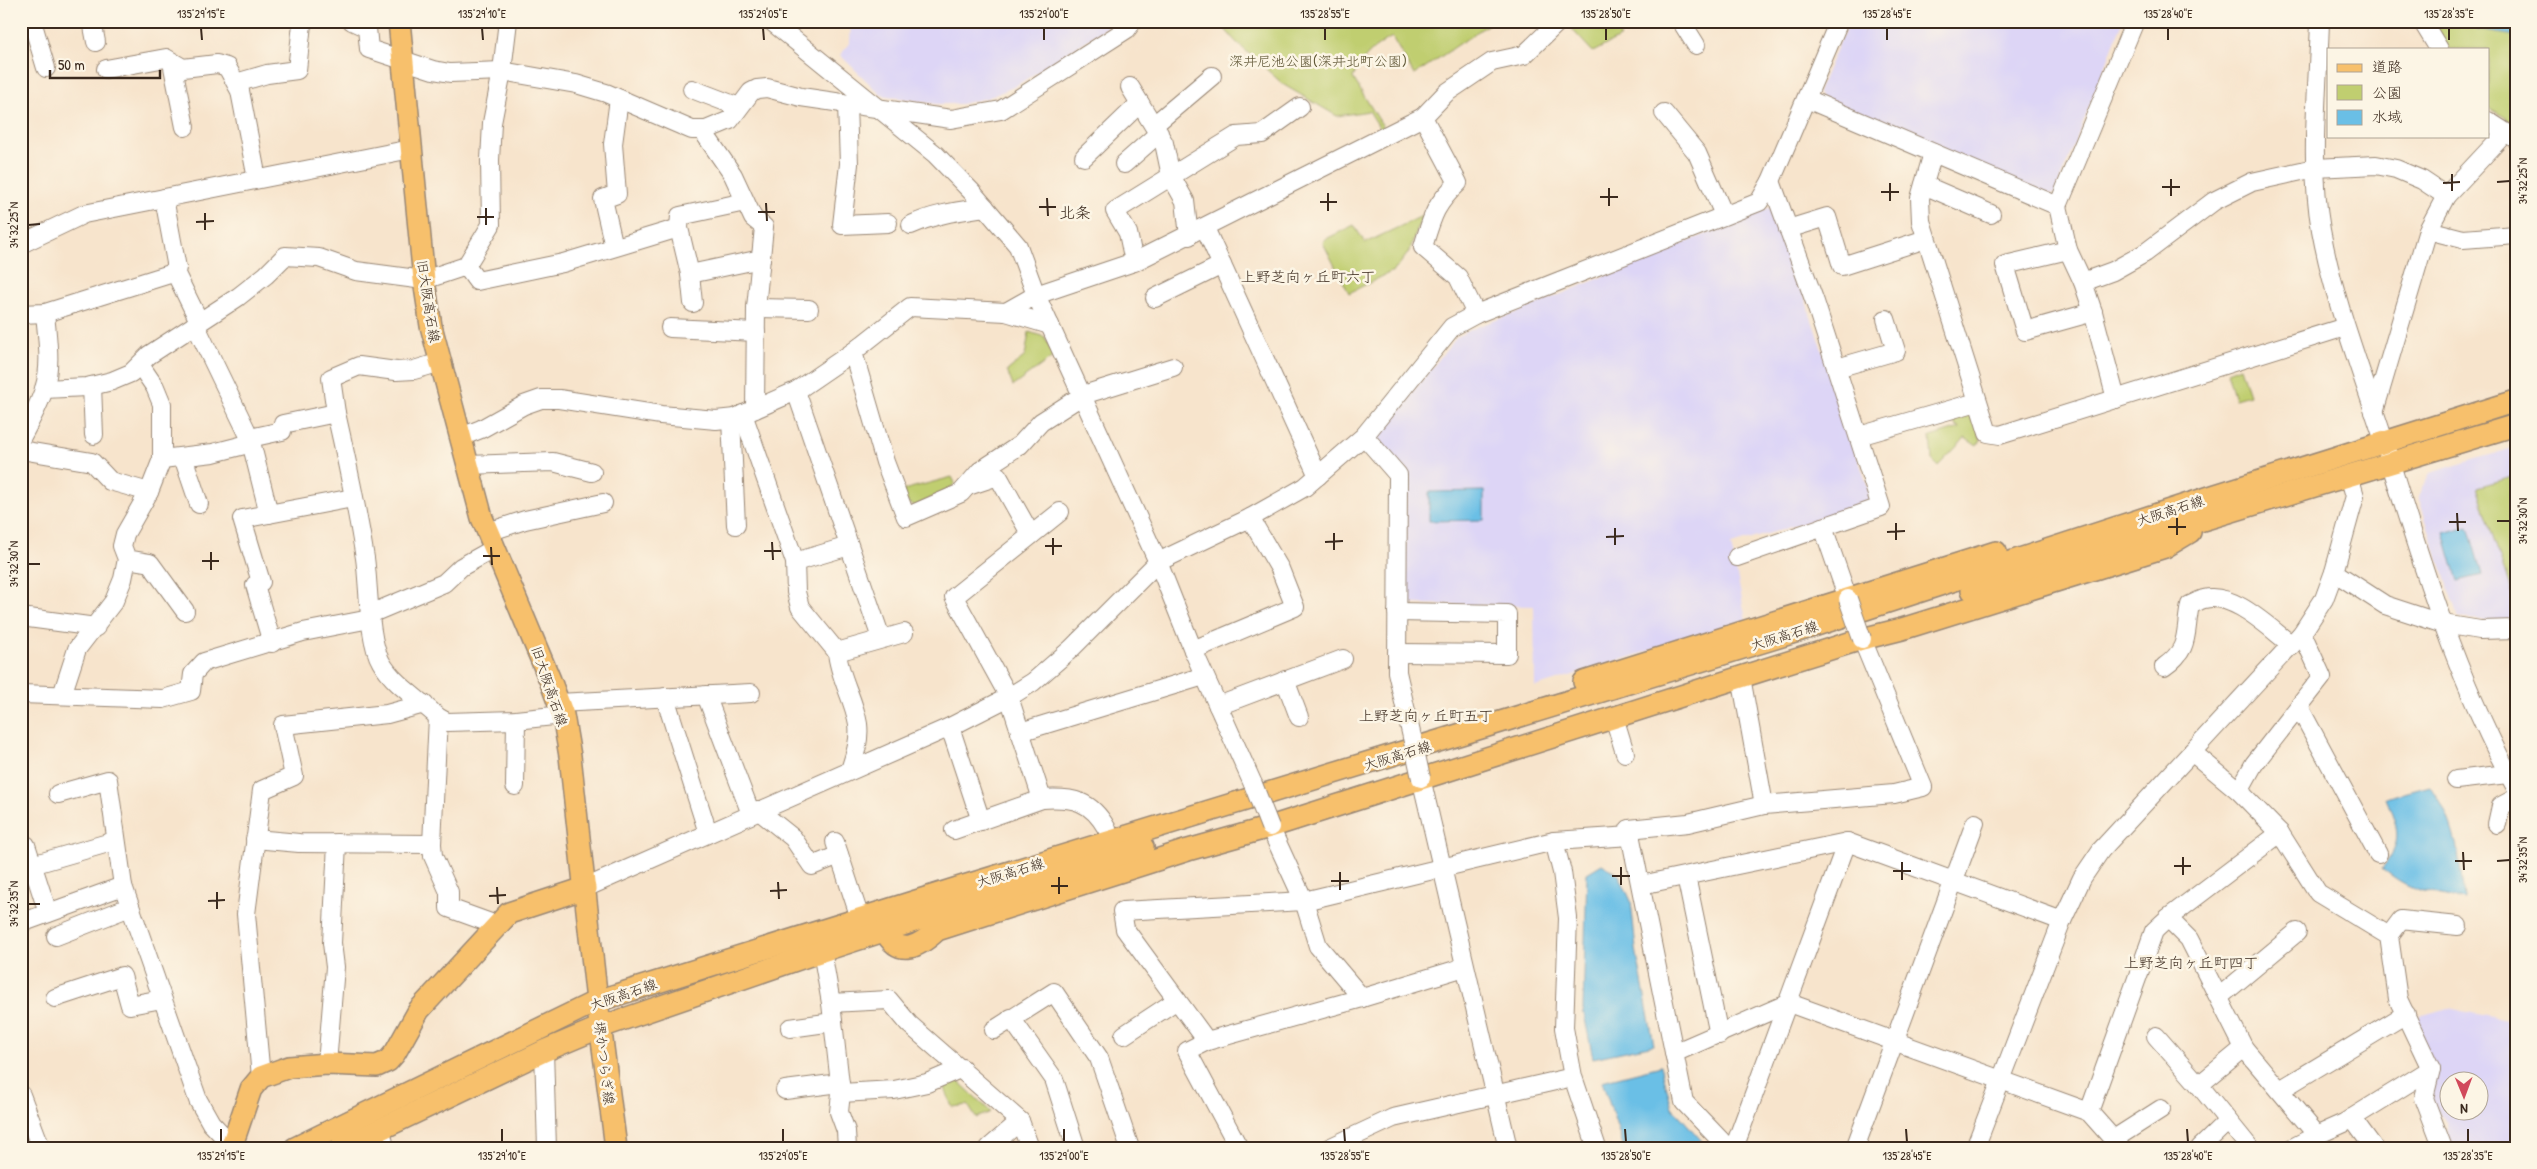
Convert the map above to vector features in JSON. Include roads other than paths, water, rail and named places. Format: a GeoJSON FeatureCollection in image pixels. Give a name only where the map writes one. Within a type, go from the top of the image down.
{"type":"FeatureCollection","features":[{"type":"Feature","properties":{"kind":"main road","name":"旧大阪高石線"},"geometry":{"type":"LineString","coordinates":[[399,21],[424,280],[431,326],[468,465],[492,540],[560,709],[570,756],[585,888]]}},
{"type":"Feature","properties":{"kind":"main road","name":"大阪高石線"},"geometry":{"type":"LineString","coordinates":[[341,1148],[383,1138],[544,1051],[601,1027],[822,951],[2218,505],[2384,442],[2516,401]]}},
{"type":"Feature","properties":{"kind":"main road","name":"大阪高石線"},"geometry":{"type":"LineString","coordinates":[[295,1148],[597,1001],[860,918],[1795,632],[2218,505],[2349,476],[2516,424]]}},
{"type":"Feature","properties":{"kind":"main road"},"geometry":{"type":"LineString","coordinates":[[885,931],[890,942],[899,947],[913,947],[927,940],[936,930],[1179,853],[1270,827],[1614,716],[2165,547],[2218,505],[2192,492],[2169,497],[1412,737],[1107,828],[982,868],[964,886]]}},
{"type":"Feature","properties":{"kind":"main road"},"geometry":{"type":"LineString","coordinates":[[231,1146],[251,1089],[261,1077],[289,1067],[327,1064],[376,1066],[388,1061],[395,1053],[419,1010],[509,913],[585,888]]}},
{"type":"Feature","properties":{"kind":"main road","name":"堺かつらぎ線"},"geometry":{"type":"LineString","coordinates":[[585,888],[616,1148]]}},
{"type":"Feature","properties":{"kind":"street"},"geometry":{"type":"LineString","coordinates":[[32,21],[46,68]]}},
{"type":"Feature","properties":{"kind":"street"},"geometry":{"type":"LineString","coordinates":[[92,21],[96,42]]}},
{"type":"Feature","properties":{"kind":"street"},"geometry":{"type":"LineString","coordinates":[[236,83],[267,74],[297,70],[302,24],[305,21]]}},
{"type":"Feature","properties":{"kind":"street"},"geometry":{"type":"LineString","coordinates":[[352,21],[366,28],[369,49],[442,72],[502,71],[576,84],[619,99],[692,130],[702,130],[730,120],[751,92],[767,88],[801,97],[951,119],[1002,110],[1126,29],[1133,21]]}},
{"type":"Feature","properties":{"kind":"street"},"geometry":{"type":"LineString","coordinates":[[44,390],[92,386],[124,376],[140,365],[149,355],[238,297],[284,256],[319,258],[356,271],[424,280],[439,277],[466,266],[491,226],[490,160],[492,124],[502,71],[508,21]]}},
{"type":"Feature","properties":{"kind":"street"},"geometry":{"type":"LineString","coordinates":[[771,21],[790,27],[879,107],[935,154],[985,207],[1018,246],[1036,295],[1158,562],[1192,650],[1304,901],[1318,946],[1362,998]]}},
{"type":"Feature","properties":{"kind":"street"},"geometry":{"type":"LineString","coordinates":[[1006,312],[1036,295],[1134,262],[1423,117],[1446,93],[1492,62],[1524,55],[1559,21]]}},
{"type":"Feature","properties":{"kind":"street"},"geometry":{"type":"LineString","coordinates":[[1681,21],[1696,44]]}},
{"type":"Feature","properties":{"kind":"street"},"geometry":{"type":"LineString","coordinates":[[585,888],[708,832],[950,727],[1009,698],[1033,682],[1071,648],[1158,562],[1250,518],[1305,487],[1364,436],[1452,328],[1476,314],[1759,202],[1771,181],[1839,21]]}},
{"type":"Feature","properties":{"kind":"street"},"geometry":{"type":"LineString","coordinates":[[2116,400],[2094,312],[2068,250],[2058,206],[2135,21]]}},
{"type":"Feature","properties":{"kind":"street"},"geometry":{"type":"LineString","coordinates":[[2320,21],[2315,168],[2321,230],[2345,327],[2460,673],[2513,778],[2456,780]]}},
{"type":"Feature","properties":{"kind":"street"},"geometry":{"type":"LineString","coordinates":[[2422,21],[2438,48]]}},
{"type":"Feature","properties":{"kind":"street"},"geometry":{"type":"LineString","coordinates":[[106,69],[166,58],[182,68],[217,64],[227,67],[240,92],[257,179]]}},
{"type":"Feature","properties":{"kind":"street"},"geometry":{"type":"LineString","coordinates":[[172,62],[185,127]]}},
{"type":"Feature","properties":{"kind":"street"},"geometry":{"type":"LineString","coordinates":[[1124,164],[1156,129],[1212,76]]}},
{"type":"Feature","properties":{"kind":"street"},"geometry":{"type":"LineString","coordinates":[[1130,87],[1164,142],[1171,176],[1185,201],[1189,236]]}},
{"type":"Feature","properties":{"kind":"street"},"geometry":{"type":"LineString","coordinates":[[692,89],[739,108]]}},
{"type":"Feature","properties":{"kind":"street"},"geometry":{"type":"LineString","coordinates":[[614,247],[602,199],[617,194],[613,144],[619,99]]}},
{"type":"Feature","properties":{"kind":"street"},"geometry":{"type":"LineString","coordinates":[[1807,99],[2058,206]]}},
{"type":"Feature","properties":{"kind":"street"},"geometry":{"type":"LineString","coordinates":[[1084,157],[1140,103]]}},
{"type":"Feature","properties":{"kind":"street"},"geometry":{"type":"LineString","coordinates":[[847,104],[849,164],[842,225],[888,223]]}},
{"type":"Feature","properties":{"kind":"street"},"geometry":{"type":"LineString","coordinates":[[1134,262],[1128,233],[1115,211],[1236,136],[1262,134],[1300,107]]}},
{"type":"Feature","properties":{"kind":"street"},"geometry":{"type":"LineString","coordinates":[[1664,113],[1697,153],[1724,215]]}},
{"type":"Feature","properties":{"kind":"street"},"geometry":{"type":"LineString","coordinates":[[1423,117],[1458,183],[1441,198],[1433,215],[1423,247],[1458,278],[1476,314]]}},
{"type":"Feature","properties":{"kind":"street"},"geometry":{"type":"LineString","coordinates":[[2374,412],[2428,230],[2446,196],[2510,136],[2490,122]]}},
{"type":"Feature","properties":{"kind":"street"},"geometry":{"type":"LineString","coordinates":[[702,130],[733,174],[753,218],[764,226],[756,308],[756,332],[743,414],[736,524]]}},
{"type":"Feature","properties":{"kind":"street"},"geometry":{"type":"LineString","coordinates":[[21,244],[84,214],[411,149]]}},
{"type":"Feature","properties":{"kind":"street"},"geometry":{"type":"LineString","coordinates":[[1933,153],[1920,198],[1921,221],[1988,433],[2000,435],[2345,327]]}},
{"type":"Feature","properties":{"kind":"street"},"geometry":{"type":"LineString","coordinates":[[2083,282],[2113,272],[2145,253],[2214,201],[2252,182],[2315,168],[2376,165],[2396,169],[2422,180],[2446,196]]}},
{"type":"Feature","properties":{"kind":"street"},"geometry":{"type":"LineString","coordinates":[[1737,557],[1881,506],[1837,368],[1771,181]]}},
{"type":"Feature","properties":{"kind":"street"},"geometry":{"type":"LineString","coordinates":[[1924,185],[1992,214]]}},
{"type":"Feature","properties":{"kind":"street"},"geometry":{"type":"LineString","coordinates":[[21,314],[45,313],[170,274],[177,268],[164,198]]}},
{"type":"Feature","properties":{"kind":"street"},"geometry":{"type":"LineString","coordinates":[[693,303],[690,274],[679,228],[680,216],[745,202]]}},
{"type":"Feature","properties":{"kind":"street"},"geometry":{"type":"LineString","coordinates":[[911,225],[939,215],[985,207]]}},
{"type":"Feature","properties":{"kind":"street"},"geometry":{"type":"LineString","coordinates":[[1788,230],[1827,217],[1842,266],[1926,239]]}},
{"type":"Feature","properties":{"kind":"street"},"geometry":{"type":"LineString","coordinates":[[466,266],[476,281],[563,263],[679,228]]}},
{"type":"Feature","properties":{"kind":"street"},"geometry":{"type":"LineString","coordinates":[[1205,228],[1318,476]]}},
{"type":"Feature","properties":{"kind":"street"},"geometry":{"type":"LineString","coordinates":[[2428,230],[2463,239],[2516,235]]}},
{"type":"Feature","properties":{"kind":"street"},"geometry":{"type":"LineString","coordinates":[[2068,250],[2005,265],[2025,331],[2094,312]]}},
{"type":"Feature","properties":{"kind":"street"},"geometry":{"type":"LineString","coordinates":[[690,274],[761,259]]}},
{"type":"Feature","properties":{"kind":"street"},"geometry":{"type":"LineString","coordinates":[[1155,298],[1222,264]]}},
{"type":"Feature","properties":{"kind":"street"},"geometry":{"type":"LineString","coordinates":[[174,270],[251,441],[269,514]]}},
{"type":"Feature","properties":{"kind":"street"},"geometry":{"type":"LineString","coordinates":[[461,437],[481,429],[524,404],[541,399],[560,399],[661,415],[716,420],[743,414],[796,391],[853,352],[910,307],[1006,312],[1050,325]]}},
{"type":"Feature","properties":{"kind":"street"},"geometry":{"type":"LineString","coordinates":[[756,308],[809,309]]}},
{"type":"Feature","properties":{"kind":"street"},"geometry":{"type":"LineString","coordinates":[[21,438],[44,390],[49,354],[45,313]]}},
{"type":"Feature","properties":{"kind":"street"},"geometry":{"type":"LineString","coordinates":[[1837,368],[1896,351],[1886,319]]}},
{"type":"Feature","properties":{"kind":"street"},"geometry":{"type":"LineString","coordinates":[[670,328],[756,332]]}},
{"type":"Feature","properties":{"kind":"street"},"geometry":{"type":"LineString","coordinates":[[853,352],[885,462],[906,517],[961,493],[980,471],[1020,444],[1041,422],[1082,395],[1173,367]]}},
{"type":"Feature","properties":{"kind":"street"},"geometry":{"type":"LineString","coordinates":[[441,362],[405,370],[359,366],[331,378],[336,413],[348,463],[365,559],[370,617],[379,660],[390,676],[438,717],[447,722],[516,720],[560,709],[665,697],[751,693]]}},
{"type":"Feature","properties":{"kind":"street"},"geometry":{"type":"LineString","coordinates":[[62,696],[76,649],[96,627],[114,601],[123,579],[127,559],[122,546],[125,534],[149,492],[162,459],[162,404],[155,387],[140,365]]}},
{"type":"Feature","properties":{"kind":"street"},"geometry":{"type":"LineString","coordinates":[[92,386],[94,435]]}},
{"type":"Feature","properties":{"kind":"street"},"geometry":{"type":"LineString","coordinates":[[796,391],[881,638]]}},
{"type":"Feature","properties":{"kind":"street"},"geometry":{"type":"LineString","coordinates":[[1859,436],[1977,402]]}},
{"type":"Feature","properties":{"kind":"street"},"geometry":{"type":"LineString","coordinates":[[162,459],[213,453],[282,431],[283,424],[336,413]]}},
{"type":"Feature","properties":{"kind":"street"},"geometry":{"type":"LineString","coordinates":[[743,414],[795,562],[796,592],[800,606],[837,652],[838,666],[858,723],[858,744],[850,770]]}},
{"type":"Feature","properties":{"kind":"street"},"geometry":{"type":"LineString","coordinates":[[1364,436],[1398,475],[1397,672],[1508,1148]]}},
{"type":"Feature","properties":{"kind":"street"},"geometry":{"type":"LineString","coordinates":[[21,450],[92,462],[110,481],[149,492]]}},
{"type":"Feature","properties":{"kind":"street"},"geometry":{"type":"LineString","coordinates":[[183,457],[199,504]]}},
{"type":"Feature","properties":{"kind":"street"},"geometry":{"type":"LineString","coordinates":[[468,465],[552,462],[592,472]]}},
{"type":"Feature","properties":{"kind":"street"},"geometry":{"type":"LineString","coordinates":[[966,487],[998,476],[1031,535]]}},
{"type":"Feature","properties":{"kind":"street"},"geometry":{"type":"LineString","coordinates":[[1975,1148],[2062,921],[2082,878],[2101,850],[2297,639],[2324,599],[2334,572],[2355,496],[2349,476]]}},
{"type":"Feature","properties":{"kind":"street"},"geometry":{"type":"LineString","coordinates":[[272,643],[256,585],[261,582],[242,520],[353,498]]}},
{"type":"Feature","properties":{"kind":"street"},"geometry":{"type":"LineString","coordinates":[[21,694],[163,699],[191,691],[193,674],[204,662],[272,643],[303,632],[370,617],[444,583],[492,540],[525,520],[603,503]]}},
{"type":"Feature","properties":{"kind":"street"},"geometry":{"type":"LineString","coordinates":[[1042,799],[1009,698],[954,598],[1060,512]]}},
{"type":"Feature","properties":{"kind":"street"},"geometry":{"type":"LineString","coordinates":[[1192,650],[1295,607],[1280,569],[1250,518]]}},
{"type":"Feature","properties":{"kind":"street"},"geometry":{"type":"LineString","coordinates":[[1207,1041],[1125,929],[1122,911],[1304,901],[1441,866],[1554,841],[1630,833],[1688,823],[1764,805],[1894,794],[1923,787],[1862,639],[1823,527]]}},
{"type":"Feature","properties":{"kind":"street"},"geometry":{"type":"LineString","coordinates":[[795,562],[849,546]]}},
{"type":"Feature","properties":{"kind":"street"},"geometry":{"type":"LineString","coordinates":[[127,559],[150,563],[185,611]]}},
{"type":"Feature","properties":{"kind":"street"},"geometry":{"type":"LineString","coordinates":[[2334,572],[2385,605],[2443,624],[2480,630],[2516,629]]}},
{"type":"Feature","properties":{"kind":"street"},"geometry":{"type":"LineString","coordinates":[[2164,667],[2181,652],[2188,632],[2190,605],[2206,598],[2224,599],[2242,607],[2297,639],[2322,677],[2254,764],[2239,791]]}},
{"type":"Feature","properties":{"kind":"street"},"geometry":{"type":"LineString","coordinates":[[1397,612],[1507,614],[1507,654],[1397,653]]}},
{"type":"Feature","properties":{"kind":"street"},"geometry":{"type":"LineString","coordinates":[[21,617],[96,627]]}},
{"type":"Feature","properties":{"kind":"street"},"geometry":{"type":"LineString","coordinates":[[837,652],[904,633]]}},
{"type":"Feature","properties":{"kind":"street"},"geometry":{"type":"LineString","coordinates":[[1218,706],[1343,659]]}},
{"type":"Feature","properties":{"kind":"street"},"geometry":{"type":"LineString","coordinates":[[1020,732],[1204,676]]}},
{"type":"Feature","properties":{"kind":"street"},"geometry":{"type":"LineString","coordinates":[[1741,677],[1764,805]]}},
{"type":"Feature","properties":{"kind":"street"},"geometry":{"type":"LineString","coordinates":[[1285,680],[1298,717]]}},
{"type":"Feature","properties":{"kind":"street"},"geometry":{"type":"LineString","coordinates":[[706,695],[754,812],[792,838],[812,866],[837,849],[860,918]]}},
{"type":"Feature","properties":{"kind":"street"},"geometry":{"type":"LineString","coordinates":[[665,697],[708,832]]}},
{"type":"Feature","properties":{"kind":"street"},"geometry":{"type":"LineString","coordinates":[[261,1077],[246,914],[262,790],[294,776],[283,725],[387,714],[424,704]]}},
{"type":"Feature","properties":{"kind":"street"},"geometry":{"type":"LineString","coordinates":[[2299,707],[2378,854]]}},
{"type":"Feature","properties":{"kind":"street"},"geometry":{"type":"LineString","coordinates":[[1614,716],[1625,754]]}},
{"type":"Feature","properties":{"kind":"street"},"geometry":{"type":"LineString","coordinates":[[438,717],[433,856],[448,892],[449,908],[496,926]]}},
{"type":"Feature","properties":{"kind":"street"},"geometry":{"type":"LineString","coordinates":[[515,786],[516,720]]}},
{"type":"Feature","properties":{"kind":"street"},"geometry":{"type":"LineString","coordinates":[[950,727],[981,821]]}},
{"type":"Feature","properties":{"kind":"street"},"geometry":{"type":"LineString","coordinates":[[2192,752],[2239,791],[2280,833],[2318,893],[2389,936]]}},
{"type":"Feature","properties":{"kind":"street"},"geometry":{"type":"LineString","coordinates":[[58,794],[108,780],[115,841],[123,886],[130,907],[198,1100],[211,1123],[231,1146]]}},
{"type":"Feature","properties":{"kind":"street"},"geometry":{"type":"LineString","coordinates":[[954,830],[1042,799],[1060,798],[1082,803],[1098,812],[1107,828]]}},
{"type":"Feature","properties":{"kind":"street"},"geometry":{"type":"LineString","coordinates":[[2497,824],[2501,806],[2516,798]]}},
{"type":"Feature","properties":{"kind":"street"},"geometry":{"type":"LineString","coordinates":[[1855,1148],[1975,823]]}},
{"type":"Feature","properties":{"kind":"street"},"geometry":{"type":"LineString","coordinates":[[1630,833],[1642,885],[1684,1102],[1728,1148]]}},
{"type":"Feature","properties":{"kind":"street"},"geometry":{"type":"LineString","coordinates":[[2089,1112],[2154,931],[2168,918],[2280,833]]}},
{"type":"Feature","properties":{"kind":"street"},"geometry":{"type":"LineString","coordinates":[[256,840],[432,844]]}},
{"type":"Feature","properties":{"kind":"street"},"geometry":{"type":"LineString","coordinates":[[32,865],[115,841]]}},
{"type":"Feature","properties":{"kind":"street"},"geometry":{"type":"LineString","coordinates":[[1554,841],[1562,872],[1568,918],[1564,1028],[1573,1077],[1597,1148]]}},
{"type":"Feature","properties":{"kind":"street"},"geometry":{"type":"LineString","coordinates":[[1642,885],[1847,842],[2062,921]]}},
{"type":"Feature","properties":{"kind":"street"},"geometry":{"type":"LineString","coordinates":[[1734,1148],[1847,842]]}},
{"type":"Feature","properties":{"kind":"street"},"geometry":{"type":"LineString","coordinates":[[327,1064],[334,967],[332,942],[337,843]]}},
{"type":"Feature","properties":{"kind":"street"},"geometry":{"type":"LineString","coordinates":[[21,847],[26,845],[48,914]]}},
{"type":"Feature","properties":{"kind":"street"},"geometry":{"type":"LineString","coordinates":[[1686,876],[1719,1035]]}},
{"type":"Feature","properties":{"kind":"street"},"geometry":{"type":"LineString","coordinates":[[21,923],[123,886]]}},
{"type":"Feature","properties":{"kind":"street"},"geometry":{"type":"LineString","coordinates":[[56,936],[130,907]]}},
{"type":"Feature","properties":{"kind":"street"},"geometry":{"type":"LineString","coordinates":[[2168,918],[2189,939],[2244,1048],[2317,1135]]}},
{"type":"Feature","properties":{"kind":"street"},"geometry":{"type":"LineString","coordinates":[[2443,1148],[2424,1098],[2431,1069],[2398,999],[2389,936],[2401,920],[2458,926]]}},
{"type":"Feature","properties":{"kind":"street"},"geometry":{"type":"LineString","coordinates":[[2219,997],[2297,932]]}},
{"type":"Feature","properties":{"kind":"street"},"geometry":{"type":"LineString","coordinates":[[822,951],[831,1003],[840,1088],[838,1112],[846,1131],[847,1148]]}},
{"type":"Feature","properties":{"kind":"street"},"geometry":{"type":"LineString","coordinates":[[1239,1148],[1187,1051],[1207,1041],[1465,967]]}},
{"type":"Feature","properties":{"kind":"street"},"geometry":{"type":"LineString","coordinates":[[55,998],[122,976],[130,1005],[162,998]]}},
{"type":"Feature","properties":{"kind":"street"},"geometry":{"type":"LineString","coordinates":[[994,1030],[1054,992],[1098,1058],[1130,1148]]}},
{"type":"Feature","properties":{"kind":"street"},"geometry":{"type":"LineString","coordinates":[[831,1003],[889,1000],[909,1024],[962,1068],[1020,1121],[1030,1148]]}},
{"type":"Feature","properties":{"kind":"street"},"geometry":{"type":"LineString","coordinates":[[1124,1034],[1177,1000]]}},
{"type":"Feature","properties":{"kind":"street"},"geometry":{"type":"LineString","coordinates":[[1674,1053],[1789,1003],[2089,1112],[2117,1144],[2161,1109]]}},
{"type":"Feature","properties":{"kind":"street"},"geometry":{"type":"LineString","coordinates":[[2280,1090],[2406,1014]]}},
{"type":"Feature","properties":{"kind":"street"},"geometry":{"type":"LineString","coordinates":[[1011,1018],[1054,1079],[1076,1148]]}},
{"type":"Feature","properties":{"kind":"street"},"geometry":{"type":"LineString","coordinates":[[790,1028],[833,1022]]}},
{"type":"Feature","properties":{"kind":"street"},"geometry":{"type":"LineString","coordinates":[[2156,1036],[2250,1148]]}},
{"type":"Feature","properties":{"kind":"street"},"geometry":{"type":"LineString","coordinates":[[2199,1085],[2244,1048]]}},
{"type":"Feature","properties":{"kind":"street"},"geometry":{"type":"LineString","coordinates":[[544,1051],[547,1148]]}},
{"type":"Feature","properties":{"kind":"street"},"geometry":{"type":"LineString","coordinates":[[785,1090],[840,1088],[894,1090],[927,1084],[962,1068]]}},
{"type":"Feature","properties":{"kind":"street"},"geometry":{"type":"LineString","coordinates":[[2292,1148],[2352,1118],[2431,1069]]}},
{"type":"Feature","properties":{"kind":"street"},"geometry":{"type":"LineString","coordinates":[[1329,1148],[1393,1118],[1573,1077]]}},
{"type":"Feature","properties":{"kind":"street"},"geometry":{"type":"LineString","coordinates":[[21,1095],[41,1148]]}},
{"type":"Feature","properties":{"kind":"street"},"geometry":{"type":"LineString","coordinates":[[2352,1118],[2374,1148]]}},
{"type":"Feature","properties":{"kind":"street"},"geometry":{"type":"LineString","coordinates":[[989,1148],[1020,1121]]}},
{"type":"Feature","properties":{"kind":"street"},"geometry":{"type":"LineString","coordinates":[[2200,1148],[2228,1121]]}},
{"type":"Feature","properties":{"kind":"water"},"geometry":{"type":"Polygon","coordinates":[[[2473,21],[2516,21],[2516,36],[2477,30],[2473,21]]]}},
{"type":"Feature","properties":{"kind":"water"},"geometry":{"type":"Polygon","coordinates":[[[1484,491],[1484,520],[1429,521],[1429,492],[1484,491]]]}},
{"type":"Feature","properties":{"kind":"water"},"geometry":{"type":"Polygon","coordinates":[[[2468,526],[2482,575],[2458,581],[2444,533],[2468,526]]]}},
{"type":"Feature","properties":{"kind":"water"},"geometry":{"type":"Polygon","coordinates":[[[2430,786],[2451,826],[2461,869],[2464,899],[2430,893],[2411,887],[2382,868],[2394,850],[2397,834],[2394,818],[2386,798],[2430,786]]]}},
{"type":"Feature","properties":{"kind":"water"},"geometry":{"type":"Polygon","coordinates":[[[1602,864],[1619,875],[1631,901],[1636,949],[1654,1045],[1593,1058],[1583,1009],[1587,873],[1602,864]]]}},
{"type":"Feature","properties":{"kind":"water"},"geometry":{"type":"Polygon","coordinates":[[[1661,1066],[1672,1107],[1708,1148],[1624,1148],[1602,1081],[1661,1066]]]}},
{"type":"Feature","properties":{"kind":"district","name":"北条"},"geometry":{"type":"Point","coordinates":[1075,212]}},
{"type":"Feature","properties":{"kind":"district","name":"上野芝向ヶ丘町六丁"},"geometry":{"type":"Point","coordinates":[1308,276]}},
{"type":"Feature","properties":{"kind":"district","name":"上野芝向ヶ丘町五丁"},"geometry":{"type":"Point","coordinates":[1426,715]}},
{"type":"Feature","properties":{"kind":"district","name":"上野芝向ヶ丘町四丁"},"geometry":{"type":"Point","coordinates":[2191,962]}},
{"type":"Feature","properties":{"kind":"park label","name":"深井尼池公園(深井北町公園)"},"geometry":{"type":"Point","coordinates":[1318,60]}}]}
